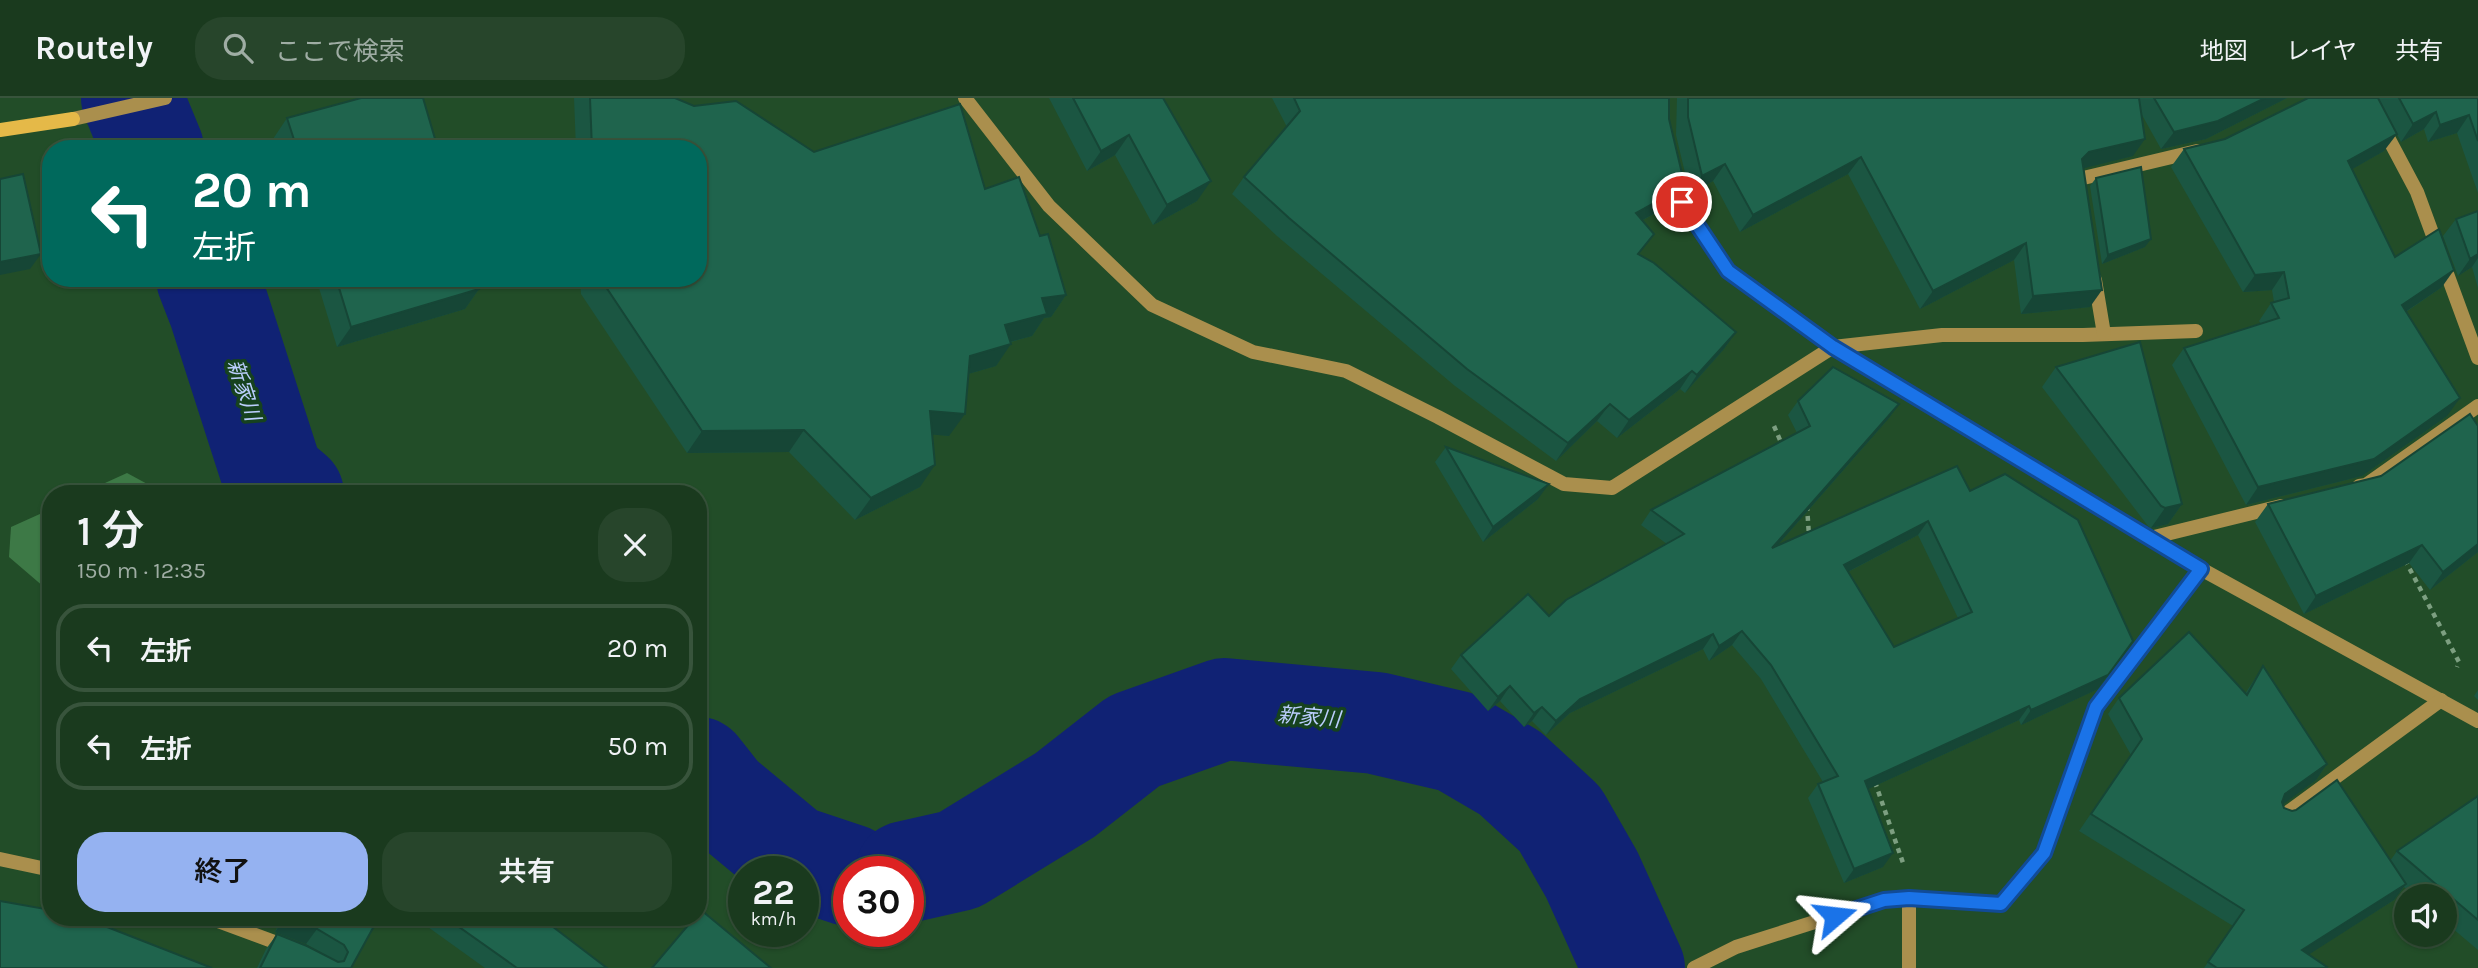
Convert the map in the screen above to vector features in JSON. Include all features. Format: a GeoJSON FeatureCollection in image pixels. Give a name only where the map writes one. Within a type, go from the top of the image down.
{"type":"FeatureCollection","features":[{"type":"Feature","properties":{"kind":"street"},"geometry":{"type":"LineString","coordinates":[[0,130],[73,119],[165,98]]}},
{"type":"Feature","properties":{"kind":"street"},"geometry":{"type":"LineString","coordinates":[[965,98],[1049,206],[1152,305],[1253,352],[1346,371],[1438,416],[1564,484],[1612,488],[1833,347],[1942,335],[2196,331]]}},
{"type":"Feature","properties":{"kind":"street"},"geometry":{"type":"LineString","coordinates":[[2367,98],[2417,192],[2478,358]]}},
{"type":"Feature","properties":{"kind":"street"},"geometry":{"type":"LineString","coordinates":[[2083,205],[2078,179],[2209,148]]}},
{"type":"Feature","properties":{"kind":"street"},"geometry":{"type":"LineString","coordinates":[[1672,163],[1682,202],[1728,271],[1833,347],[2201,569],[2478,721]]}},
{"type":"Feature","properties":{"kind":"street"},"geometry":{"type":"LineString","coordinates":[[2093,270],[2104,334]]}},
{"type":"Feature","properties":{"kind":"street"},"geometry":{"type":"LineString","coordinates":[[2339,491],[2366,485],[2478,406]]}},
{"type":"Feature","properties":{"kind":"street"},"geometry":{"type":"LineString","coordinates":[[2150,538],[2298,501]]}},
{"type":"Feature","properties":{"kind":"street"},"geometry":{"type":"LineString","coordinates":[[1699,965],[1737,947],[1884,900],[1909,898],[2001,904],[2044,853],[2096,707],[2201,569]]}},
{"type":"Feature","properties":{"kind":"street"},"geometry":{"type":"LineString","coordinates":[[2280,818],[2441,700]]}},
{"type":"Feature","properties":{"kind":"street"},"geometry":{"type":"LineString","coordinates":[[0,859],[42,868]]}},
{"type":"Feature","properties":{"kind":"street"},"geometry":{"type":"LineString","coordinates":[[1909,898],[1909,968]]}},
{"type":"Feature","properties":{"kind":"street"},"geometry":{"type":"LineString","coordinates":[[232,926],[300,952]]}},
{"type":"Feature","properties":{"kind":"path"},"geometry":{"type":"LineString","coordinates":[[1758,395],[1788,457]]}},
{"type":"Feature","properties":{"kind":"path"},"geometry":{"type":"LineString","coordinates":[[1807,494],[1810,546]]}},
{"type":"Feature","properties":{"kind":"path"},"geometry":{"type":"LineString","coordinates":[[2403,556],[2459,662],[2441,700]]}},
{"type":"Feature","properties":{"kind":"path"},"geometry":{"type":"LineString","coordinates":[[1874,781],[1907,873],[1909,898]]}},
{"type":"Feature","properties":{"kind":"green space"},"geometry":{"type":"Polygon","coordinates":[[[127,473],[149,485],[101,485],[127,473]]]}},
{"type":"Feature","properties":{"kind":"green space"},"geometry":{"type":"Polygon","coordinates":[[[42,513],[42,585],[9,557],[11,527],[42,513]]]}},
{"type":"Feature","properties":{"kind":"building"},"geometry":{"type":"Polygon","coordinates":[[[361,98],[423,98],[435,140],[294,140],[287,118],[361,98]]]}},
{"type":"Feature","properties":{"kind":"building"},"geometry":{"type":"Polygon","coordinates":[[[590,98],[675,98],[694,106],[736,101],[814,152],[960,104],[985,189],[1019,177],[1040,236],[1048,234],[1066,295],[1042,298],[1047,314],[1005,325],[1011,344],[970,356],[965,414],[930,411],[935,465],[871,498],[804,430],[702,431],[606,287],[707,287],[707,140],[592,140],[590,98]]]}},
{"type":"Feature","properties":{"kind":"building"},"geometry":{"type":"Polygon","coordinates":[[[1073,98],[1163,98],[1211,181],[1167,205],[1129,135],[1101,151],[1073,98]]]}},
{"type":"Feature","properties":{"kind":"building"},"geometry":{"type":"Polygon","coordinates":[[[1294,98],[1669,98],[1669,119],[1685,186],[1636,213],[1654,234],[1638,254],[1654,263],[1736,332],[1697,375],[1692,371],[1629,420],[1610,404],[1568,443],[1467,369],[1244,177],[1300,111],[1294,98]]]}},
{"type":"Feature","properties":{"kind":"building"},"geometry":{"type":"Polygon","coordinates":[[[1688,98],[2139,98],[2145,139],[2089,152],[2082,159],[2102,290],[2033,296],[2026,243],[1933,291],[1861,157],[1753,215],[1725,164],[1702,176],[1688,117],[1688,98]]]}},
{"type":"Feature","properties":{"kind":"building"},"geometry":{"type":"Polygon","coordinates":[[[2154,98],[2265,98],[2218,121],[2174,132],[2154,98]]]}},
{"type":"Feature","properties":{"kind":"building"},"geometry":{"type":"Polygon","coordinates":[[[2308,98],[2378,98],[2397,134],[2348,161],[2395,257],[2439,229],[2454,270],[2402,305],[2460,398],[2374,459],[2258,487],[2184,348],[2279,318],[2271,303],[2289,298],[2284,272],[2255,275],[2184,149],[2225,139],[2308,98]]]}},
{"type":"Feature","properties":{"kind":"building"},"geometry":{"type":"Polygon","coordinates":[[[2399,98],[2478,98],[2478,141],[2469,115],[2440,125],[2436,112],[2413,124],[2399,98]]]}},
{"type":"Feature","properties":{"kind":"building"},"geometry":{"type":"Polygon","coordinates":[[[2141,167],[2151,239],[2108,255],[2096,178],[2141,167]]]}},
{"type":"Feature","properties":{"kind":"building"},"geometry":{"type":"Polygon","coordinates":[[[23,174],[41,254],[0,262],[0,179],[23,174]]]}},
{"type":"Feature","properties":{"kind":"building"},"geometry":{"type":"Polygon","coordinates":[[[2478,211],[2478,254],[2470,259],[2456,219],[2478,211]]]}},
{"type":"Feature","properties":{"kind":"building"},"geometry":{"type":"Polygon","coordinates":[[[339,287],[478,287],[479,289],[351,327],[339,287]]]}},
{"type":"Feature","properties":{"kind":"building"},"geometry":{"type":"Polygon","coordinates":[[[2140,342],[2182,504],[2165,508],[2056,367],[2140,342]]]}},
{"type":"Feature","properties":{"kind":"building"},"geometry":{"type":"Polygon","coordinates":[[[1833,367],[1899,404],[1772,548],[1957,466],[1970,491],[2005,474],[2078,520],[2133,641],[2108,675],[2031,710],[2029,706],[1865,781],[1893,853],[1854,869],[1818,784],[1838,776],[1771,665],[1742,631],[1719,646],[1713,634],[1580,699],[1556,721],[1542,707],[1534,713],[1510,686],[1498,697],[1461,655],[1528,594],[1549,616],[1566,600],[1684,534],[1651,510],[1810,426],[1798,401],[1833,367]],[[1928,521],[1844,565],[1894,647],[1972,612],[1928,521]]]}},
{"type":"Feature","properties":{"kind":"building"},"geometry":{"type":"Polygon","coordinates":[[[2470,414],[2478,426],[2478,544],[2443,572],[2422,545],[2316,596],[2268,504],[2381,476],[2470,414]]]}},
{"type":"Feature","properties":{"kind":"building"},"geometry":{"type":"Polygon","coordinates":[[[1446,447],[1549,484],[1493,527],[1446,447]]]}},
{"type":"Feature","properties":{"kind":"building"},"geometry":{"type":"Polygon","coordinates":[[[2189,632],[2247,695],[2263,666],[2327,764],[2285,794],[2282,802],[2284,808],[2296,810],[2337,780],[2406,884],[2394,884],[2394,892],[2302,950],[2326,968],[2217,968],[2208,962],[2244,910],[2091,814],[2142,739],[2119,698],[2189,632]]]}},
{"type":"Feature","properties":{"kind":"building"},"geometry":{"type":"Polygon","coordinates":[[[2478,796],[2478,920],[2457,902],[2457,884],[2436,884],[2397,851],[2478,796]]]}},
{"type":"Feature","properties":{"kind":"building"},"geometry":{"type":"Polygon","coordinates":[[[0,901],[42,908],[42,926],[105,926],[212,968],[0,968],[0,901]]]}},
{"type":"Feature","properties":{"kind":"building"},"geometry":{"type":"Polygon","coordinates":[[[707,915],[728,932],[728,947],[746,947],[771,968],[652,968],[687,926],[707,926],[707,915]]]}},
{"type":"Feature","properties":{"kind":"building"},"geometry":{"type":"Polygon","coordinates":[[[309,926],[374,926],[351,968],[260,968],[277,934],[338,962],[344,961],[348,952],[344,945],[309,926]]]}},
{"type":"Feature","properties":{"kind":"building"},"geometry":{"type":"Polygon","coordinates":[[[458,926],[552,926],[607,968],[517,968],[458,926]]]}},
{"type":"Feature","properties":{"kind":"waterway","name":"新家川"},"geometry":{"type":"LineString","coordinates":[[132,98],[149,140]]}},
{"type":"Feature","properties":{"kind":"waterway","name":"新家川"},"geometry":{"type":"LineString","coordinates":[[210,287],[273,477],[282,485]]}},
{"type":"Feature","properties":{"kind":"waterway","name":"新家川"},"geometry":{"type":"LineString","coordinates":[[924,868],[959,860],[1065,795],[1134,741],[1224,709],[1376,723],[1457,742],[1510,773],[1560,819],[1592,875],[1634,968]]}},
{"type":"Feature","properties":{"kind":"waterway","name":"新家川"},"geometry":{"type":"LineString","coordinates":[[707,779],[721,797],[792,856],[833,870]]}},
{"type":"Feature","properties":{"kind":"route"},"geometry":{"type":"LineString","coordinates":[[1682,202],[1728,271],[1833,347],[2201,569],[2096,707],[2044,853],[2001,904],[1909,898],[1884,900],[1835,916]]}}]}
